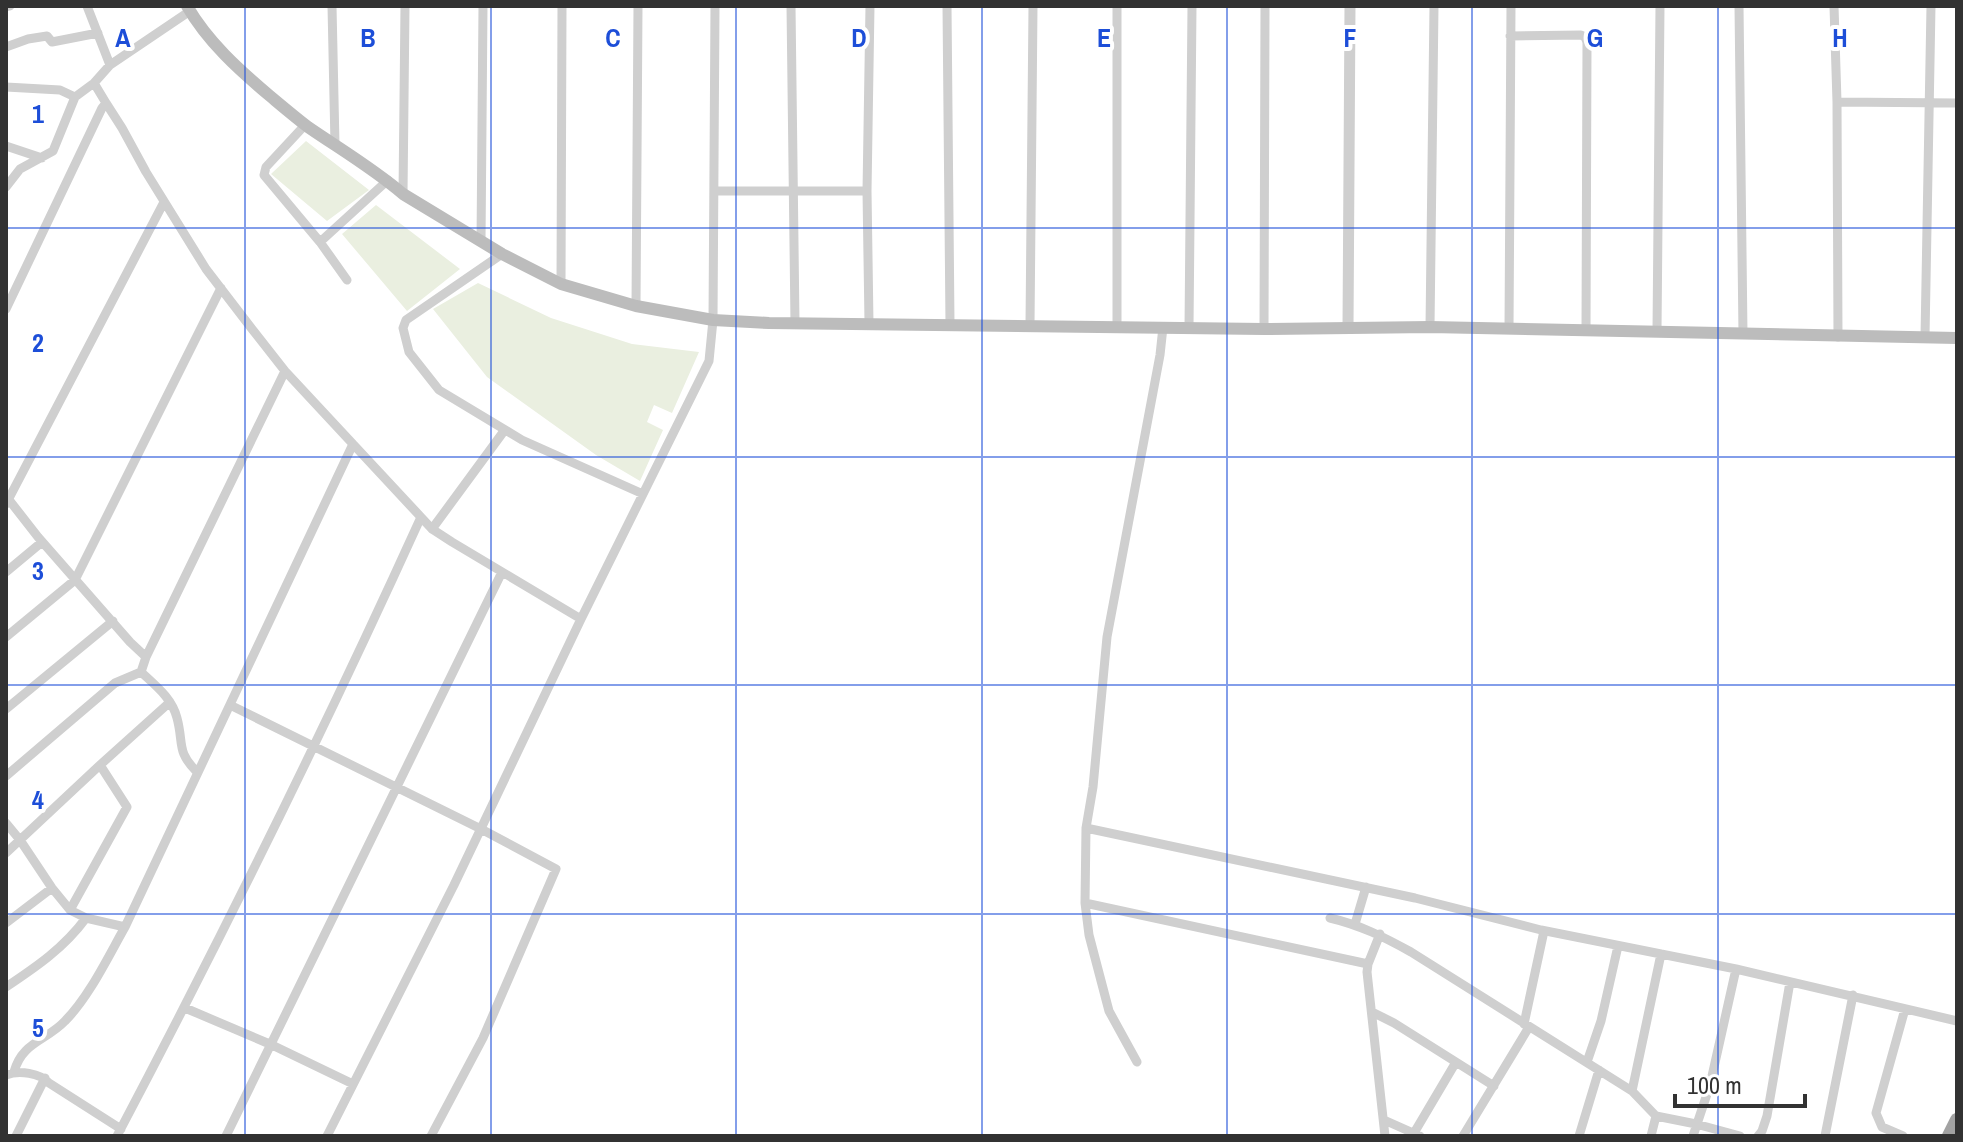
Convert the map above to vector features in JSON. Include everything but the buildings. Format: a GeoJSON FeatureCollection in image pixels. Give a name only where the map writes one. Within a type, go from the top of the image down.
{"type":"FeatureCollection","features":[{"type":"Feature","properties":{"kind":"highway"},"geometry":{"type":"LineString","coordinates":[[1949,1136],[1957,1120]]}},
{"type":"Feature","properties":{"kind":"main road"},"geometry":{"type":"LineString","coordinates":[[188,8],[197,24],[225,57],[305,125],[388,180],[403,194],[502,254],[561,284],[636,306],[713,320],[795,323],[1264,329],[1430,327],[1957,338]]}},
{"type":"Feature","properties":{"kind":"street"},"geometry":{"type":"LineString","coordinates":[[87,6],[110,65]]}},
{"type":"Feature","properties":{"kind":"street"},"geometry":{"type":"LineString","coordinates":[[332,6],[335,145]]}},
{"type":"Feature","properties":{"kind":"street"},"geometry":{"type":"LineString","coordinates":[[403,194],[405,6]]}},
{"type":"Feature","properties":{"kind":"street"},"geometry":{"type":"LineString","coordinates":[[481,242],[483,6]]}},
{"type":"Feature","properties":{"kind":"street"},"geometry":{"type":"LineString","coordinates":[[561,284],[562,6]]}},
{"type":"Feature","properties":{"kind":"street"},"geometry":{"type":"LineString","coordinates":[[636,306],[638,6]]}},
{"type":"Feature","properties":{"kind":"street"},"geometry":{"type":"LineString","coordinates":[[327,1136],[481,829],[709,361],[713,320],[715,6]]}},
{"type":"Feature","properties":{"kind":"street"},"geometry":{"type":"LineString","coordinates":[[791,6],[795,323]]}},
{"type":"Feature","properties":{"kind":"street"},"geometry":{"type":"LineString","coordinates":[[869,323],[867,191],[870,6]]}},
{"type":"Feature","properties":{"kind":"street"},"geometry":{"type":"LineString","coordinates":[[947,6],[950,324]]}},
{"type":"Feature","properties":{"kind":"street"},"geometry":{"type":"LineString","coordinates":[[1030,325],[1033,6]]}},
{"type":"Feature","properties":{"kind":"street"},"geometry":{"type":"LineString","coordinates":[[1117,6],[1117,327]]}},
{"type":"Feature","properties":{"kind":"street"},"geometry":{"type":"LineString","coordinates":[[1189,328],[1192,6]]}},
{"type":"Feature","properties":{"kind":"street"},"geometry":{"type":"LineString","coordinates":[[1264,329],[1265,6]]}},
{"type":"Feature","properties":{"kind":"street"},"geometry":{"type":"LineString","coordinates":[[1348,328],[1350,6]]}},
{"type":"Feature","properties":{"kind":"street"},"geometry":{"type":"LineString","coordinates":[[1430,327],[1434,6]]}},
{"type":"Feature","properties":{"kind":"street"},"geometry":{"type":"LineString","coordinates":[[1509,329],[1511,6]]}},
{"type":"Feature","properties":{"kind":"street"},"geometry":{"type":"LineString","coordinates":[[1657,331],[1660,6]]}},
{"type":"Feature","properties":{"kind":"street"},"geometry":{"type":"LineString","coordinates":[[1739,6],[1743,334]]}},
{"type":"Feature","properties":{"kind":"street"},"geometry":{"type":"LineString","coordinates":[[1834,6],[1838,337]]}},
{"type":"Feature","properties":{"kind":"street"},"geometry":{"type":"LineString","coordinates":[[1925,337],[1931,6]]}},
{"type":"Feature","properties":{"kind":"street"},"geometry":{"type":"LineString","coordinates":[[6,187],[20,169],[53,151],[75,97],[94,83],[110,65],[188,8]]}},
{"type":"Feature","properties":{"kind":"street"},"geometry":{"type":"LineString","coordinates":[[6,47],[47,36],[52,42],[98,33]]}},
{"type":"Feature","properties":{"kind":"street"},"geometry":{"type":"LineString","coordinates":[[1510,36],[1581,35],[1587,42],[1586,330]]}},
{"type":"Feature","properties":{"kind":"street"},"geometry":{"type":"LineString","coordinates":[[94,83],[206,269],[285,371],[432,529],[581,619]]}},
{"type":"Feature","properties":{"kind":"street"},"geometry":{"type":"LineString","coordinates":[[6,87],[60,90],[75,97]]}},
{"type":"Feature","properties":{"kind":"street"},"geometry":{"type":"LineString","coordinates":[[1837,102],[1957,103]]}},
{"type":"Feature","properties":{"kind":"street"},"geometry":{"type":"LineString","coordinates":[[6,309],[106,103]]}},
{"type":"Feature","properties":{"kind":"street"},"geometry":{"type":"LineString","coordinates":[[305,125],[266,167],[264,175],[347,280]]}},
{"type":"Feature","properties":{"kind":"street"},"geometry":{"type":"LineString","coordinates":[[6,146],[42,158]]}},
{"type":"Feature","properties":{"kind":"street"},"geometry":{"type":"LineString","coordinates":[[320,242],[388,180]]}},
{"type":"Feature","properties":{"kind":"street"},"geometry":{"type":"LineString","coordinates":[[714,191],[867,191]]}},
{"type":"Feature","properties":{"kind":"street"},"geometry":{"type":"LineString","coordinates":[[146,657],[7,500],[164,202]]}},
{"type":"Feature","properties":{"kind":"street"},"geometry":{"type":"LineString","coordinates":[[502,254],[406,320],[403,328],[409,352],[439,390],[504,431],[643,494]]}},
{"type":"Feature","properties":{"kind":"street"},"geometry":{"type":"LineString","coordinates":[[6,637],[75,580],[221,288]]}},
{"type":"Feature","properties":{"kind":"street"},"geometry":{"type":"LineString","coordinates":[[1137,1062],[1109,1011],[1089,935],[1085,903],[1086,828],[1093,787],[1107,637],[1163,327]]}},
{"type":"Feature","properties":{"kind":"street"},"geometry":{"type":"LineString","coordinates":[[6,776],[115,683],[141,672],[285,371]]}},
{"type":"Feature","properties":{"kind":"street"},"geometry":{"type":"LineString","coordinates":[[432,529],[504,431]]}},
{"type":"Feature","properties":{"kind":"street"},"geometry":{"type":"LineString","coordinates":[[353,444],[125,927],[94,983],[65,1022],[18,1058],[10,1074],[45,1078],[119,1132],[185,1008],[314,747],[421,517]]}},
{"type":"Feature","properties":{"kind":"street"},"geometry":{"type":"LineString","coordinates":[[6,572],[42,542]]}},
{"type":"Feature","properties":{"kind":"street"},"geometry":{"type":"LineString","coordinates":[[226,1136],[502,572]]}},
{"type":"Feature","properties":{"kind":"street"},"geometry":{"type":"LineString","coordinates":[[6,709],[113,621]]}},
{"type":"Feature","properties":{"kind":"street"},"geometry":{"type":"LineString","coordinates":[[141,672],[170,702],[177,717],[181,751],[197,772]]}},
{"type":"Feature","properties":{"kind":"street"},"geometry":{"type":"LineString","coordinates":[[6,853],[170,702]]}},
{"type":"Feature","properties":{"kind":"street"},"geometry":{"type":"LineString","coordinates":[[230,705],[556,869],[483,1038],[431,1136]]}},
{"type":"Feature","properties":{"kind":"street"},"geometry":{"type":"LineString","coordinates":[[70,910],[127,807],[100,765]]}},
{"type":"Feature","properties":{"kind":"street"},"geometry":{"type":"LineString","coordinates":[[6,823],[70,910],[86,918],[125,927]]}},
{"type":"Feature","properties":{"kind":"street"},"geometry":{"type":"LineString","coordinates":[[1086,828],[1366,887],[1544,931],[1736,969],[1957,1021]]}},
{"type":"Feature","properties":{"kind":"street"},"geometry":{"type":"LineString","coordinates":[[1355,924],[1366,887]]}},
{"type":"Feature","properties":{"kind":"street"},"geometry":{"type":"LineString","coordinates":[[6,923],[52,888]]}},
{"type":"Feature","properties":{"kind":"street"},"geometry":{"type":"LineString","coordinates":[[1085,903],[1368,964]]}},
{"type":"Feature","properties":{"kind":"street"},"geometry":{"type":"LineString","coordinates":[[6,987],[45,961],[73,937],[86,918]]}},
{"type":"Feature","properties":{"kind":"street"},"geometry":{"type":"LineString","coordinates":[[1330,918],[1380,934],[1632,1091],[1656,1116],[1740,1136]]}},
{"type":"Feature","properties":{"kind":"street"},"geometry":{"type":"LineString","coordinates":[[1463,1136],[1527,1025],[1544,931]]}},
{"type":"Feature","properties":{"kind":"street"},"geometry":{"type":"LineString","coordinates":[[1380,934],[1367,972],[1385,1136]]}},
{"type":"Feature","properties":{"kind":"street"},"geometry":{"type":"LineString","coordinates":[[1587,1062],[1601,1021],[1618,946]]}},
{"type":"Feature","properties":{"kind":"street"},"geometry":{"type":"LineString","coordinates":[[1632,1091],[1661,954]]}},
{"type":"Feature","properties":{"kind":"street"},"geometry":{"type":"LineString","coordinates":[[1693,1136],[1710,1085],[1736,969]]}},
{"type":"Feature","properties":{"kind":"street"},"geometry":{"type":"LineString","coordinates":[[1758,1136],[1767,1116],[1790,982]]}},
{"type":"Feature","properties":{"kind":"street"},"geometry":{"type":"LineString","coordinates":[[1825,1136],[1853,995]]}},
{"type":"Feature","properties":{"kind":"street"},"geometry":{"type":"LineString","coordinates":[[185,1008],[353,1084]]}},
{"type":"Feature","properties":{"kind":"street"},"geometry":{"type":"LineString","coordinates":[[1903,1136],[1892,1134],[1882,1127],[1876,1113],[1905,1009]]}},
{"type":"Feature","properties":{"kind":"street"},"geometry":{"type":"LineString","coordinates":[[1372,1012],[1494,1086]]}},
{"type":"Feature","properties":{"kind":"street"},"geometry":{"type":"LineString","coordinates":[[1384,1120],[1417,1134],[1456,1062]]}},
{"type":"Feature","properties":{"kind":"street"},"geometry":{"type":"LineString","coordinates":[[1579,1136],[1599,1070]]}},
{"type":"Feature","properties":{"kind":"street"},"geometry":{"type":"LineString","coordinates":[[16,1136],[45,1078]]}},
{"type":"Feature","properties":{"kind":"street"},"geometry":{"type":"LineString","coordinates":[[1651,1136],[1656,1116]]}},
{"type":"Feature","properties":{"kind":"shaded area"},"geometry":{"type":"Polygon","coordinates":[[[306,141],[369,190],[327,221],[271,174],[306,141]]]}},
{"type":"Feature","properties":{"kind":"shaded area"},"geometry":{"type":"Polygon","coordinates":[[[376,205],[460,269],[407,311],[342,234],[376,205]]]}},
{"type":"Feature","properties":{"kind":"shaded area"},"geometry":{"type":"Polygon","coordinates":[[[478,283],[551,318],[632,344],[699,352],[672,413],[654,405],[647,422],[663,430],[640,481],[596,455],[487,377],[433,309],[478,283]]]}}]}
